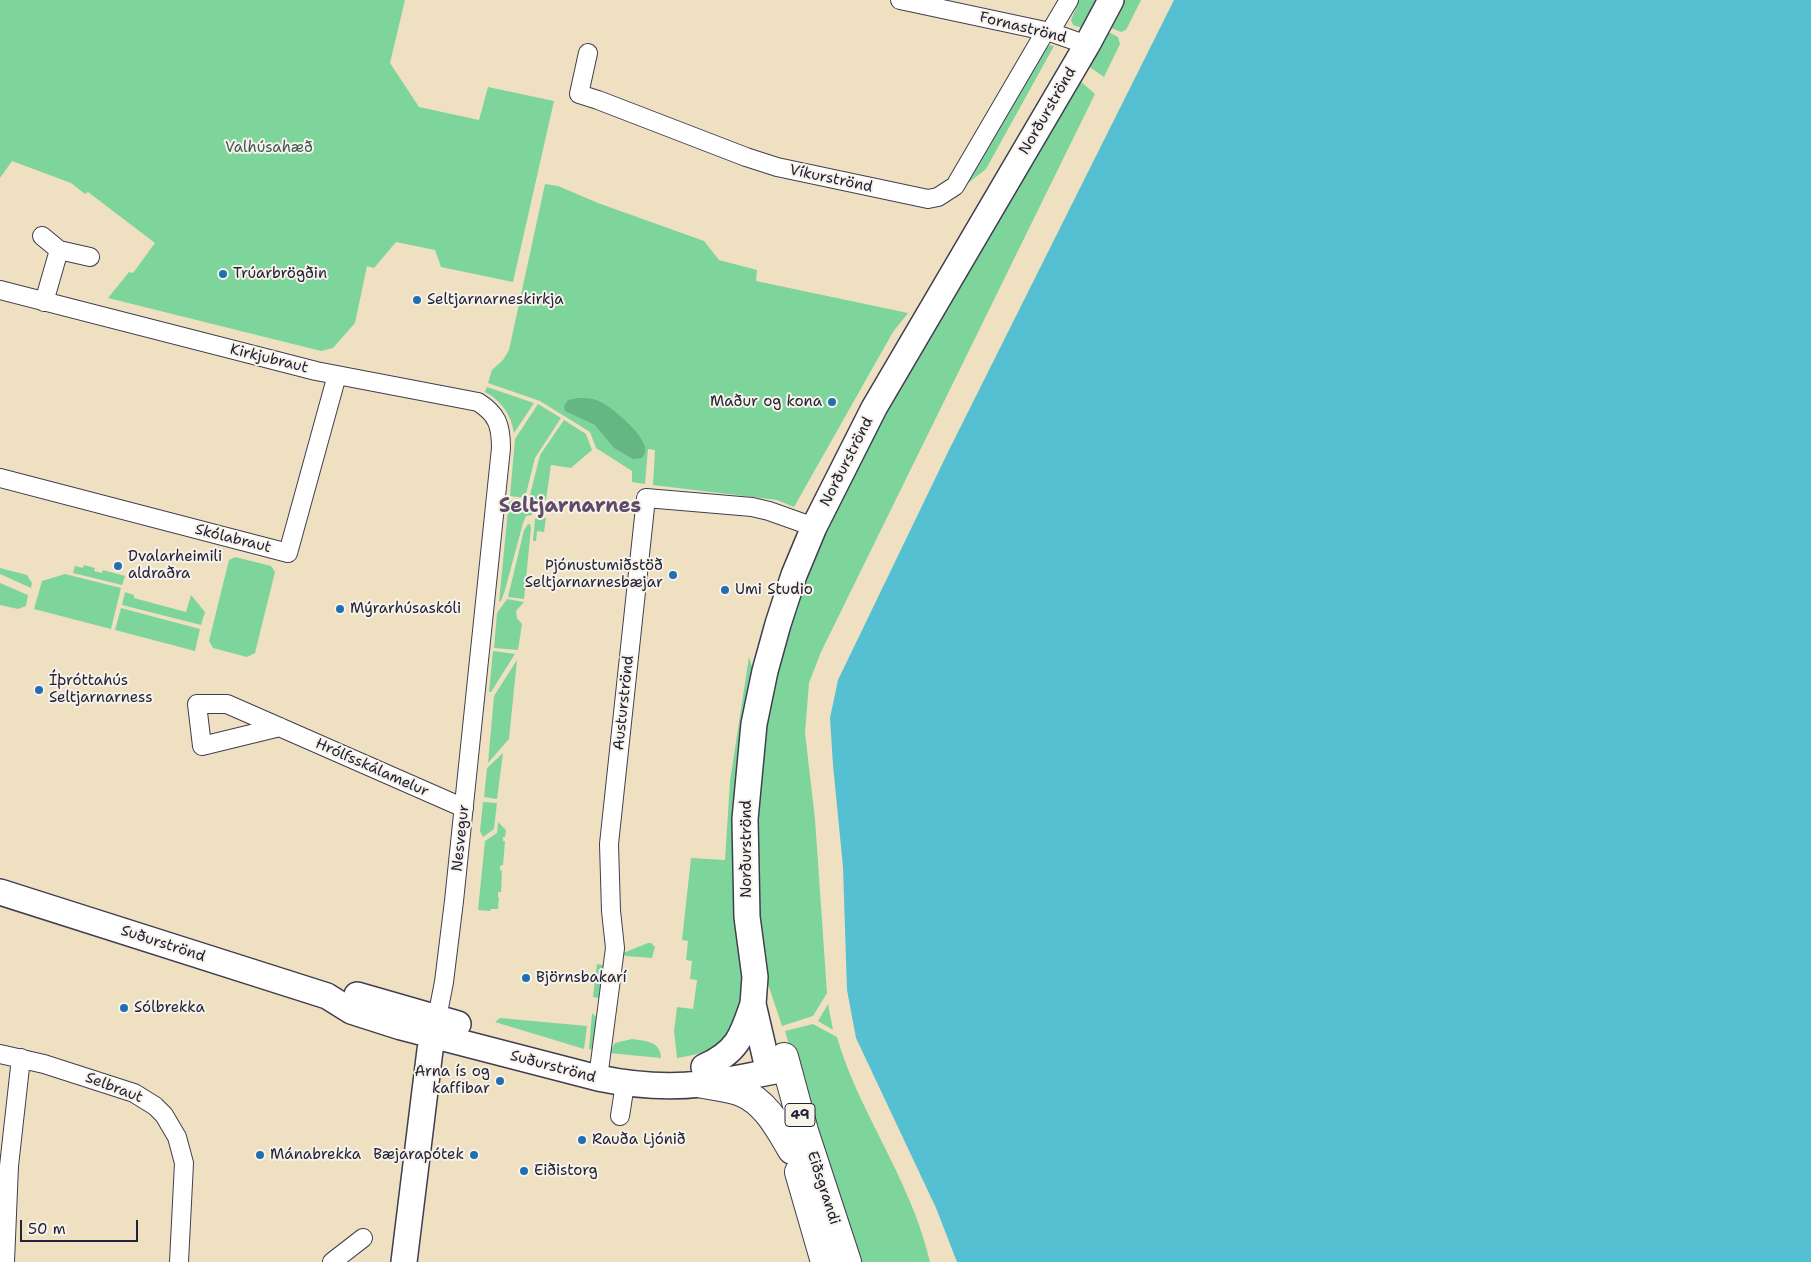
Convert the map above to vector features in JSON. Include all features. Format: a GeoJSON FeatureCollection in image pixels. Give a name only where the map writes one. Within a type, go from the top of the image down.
{"type":"FeatureCollection","features":[{"type":"Feature","properties":{"kind":"main road","name":"Eiðsgrandi"},"geometry":{"type":"LineString","coordinates":[[777,1064],[792,1150],[826,1262]]}},
{"type":"Feature","properties":{"kind":"main road","name":"Eiðsgrandi"},"geometry":{"type":"LineString","coordinates":[[777,1064],[807,1139],[847,1262]]}},
{"type":"Feature","properties":{"kind":"main road","name":"49"},"geometry":{"type":"LineString","coordinates":[[704,1076],[754,1099],[774,1120],[792,1150]]}},
{"type":"Feature","properties":{"kind":"street","name":"Fornaströnd"},"geometry":{"type":"LineString","coordinates":[[900,0],[1047,32],[1087,45]]}},
{"type":"Feature","properties":{"kind":"street"},"geometry":{"type":"LineString","coordinates":[[1047,32],[1069,0]]}},
{"type":"Feature","properties":{"kind":"street","name":"Norðurströnd"},"geometry":{"type":"LineString","coordinates":[[777,1064],[753,1004],[755,976],[747,917],[745,819],[754,724],[778,624],[794,575],[814,527],[874,408],[1112,0]]}},
{"type":"Feature","properties":{"kind":"street","name":"Víkurströnd"},"geometry":{"type":"LineString","coordinates":[[588,54],[579,94],[746,158],[777,167],[928,199],[938,197],[955,186],[1047,32]]}},
{"type":"Feature","properties":{"kind":"street"},"geometry":{"type":"LineString","coordinates":[[42,236],[59,250],[90,257]]}},
{"type":"Feature","properties":{"kind":"street"},"geometry":{"type":"LineString","coordinates":[[44,302],[59,250]]}},
{"type":"Feature","properties":{"kind":"street","name":"Kirkjubraut"},"geometry":{"type":"LineString","coordinates":[[0,290],[337,375],[478,402],[493,414]]}},
{"type":"Feature","properties":{"kind":"street","name":"Skólabraut"},"geometry":{"type":"LineString","coordinates":[[0,478],[288,553],[337,375]]}},
{"type":"Feature","properties":{"kind":"street","name":"Nesvegur"},"geometry":{"type":"LineString","coordinates":[[404,1262],[430,1050],[444,982],[464,808],[501,448],[498,424],[493,414]]}},
{"type":"Feature","properties":{"kind":"street","name":"Austurströnd"},"geometry":{"type":"LineString","coordinates":[[599,1071],[614,948],[608,844],[646,498],[752,507],[814,527]]}},
{"type":"Feature","properties":{"kind":"street","name":"Hrólfsskálamelur"},"geometry":{"type":"LineString","coordinates":[[280,727],[464,808]]}},
{"type":"Feature","properties":{"kind":"street","name":"Suðurströnd"},"geometry":{"type":"LineString","coordinates":[[0,892],[327,996],[351,1011],[435,1026],[599,1071],[626,1084],[658,1086],[777,1064]]}},
{"type":"Feature","properties":{"kind":"street","name":"Norðurströnd"},"geometry":{"type":"LineString","coordinates":[[755,976],[769,1000],[777,1064]]}},
{"type":"Feature","properties":{"kind":"street"},"geometry":{"type":"LineString","coordinates":[[704,1076],[731,1051],[741,1036],[753,1004]]}},
{"type":"Feature","properties":{"kind":"street","name":"Selbraut"},"geometry":{"type":"LineString","coordinates":[[0,1054],[44,1064],[134,1093],[155,1106],[171,1125],[182,1150],[184,1163],[179,1262]]}},
{"type":"Feature","properties":{"kind":"street"},"geometry":{"type":"LineString","coordinates":[[5,1262],[9,1166],[21,1058]]}},
{"type":"Feature","properties":{"kind":"street","name":"Suðurströnd"},"geometry":{"type":"LineString","coordinates":[[599,1071],[687,1070],[704,1076]]}},
{"type":"Feature","properties":{"kind":"street"},"geometry":{"type":"LineString","coordinates":[[620,1116],[626,1084]]}},
{"type":"Feature","properties":{"kind":"street"},"geometry":{"type":"LineString","coordinates":[[332,1262],[364,1238]]}},
{"type":"Feature","properties":{"kind":"green space","name":"Valhúsahæð"},"geometry":{"type":"Polygon","coordinates":[[[0,0],[405,0],[390,63],[419,107],[479,120],[488,87],[554,101],[513,282],[441,267],[435,250],[396,242],[374,268],[367,266],[355,323],[333,348],[321,351],[108,298],[129,272],[133,273],[155,243],[88,192],[85,194],[71,183],[12,161],[0,178],[0,0]]]}},
{"type":"Feature","properties":{"kind":"green space"},"geometry":{"type":"Polygon","coordinates":[[[1079,0],[1102,0],[1082,28],[1073,25],[1071,20],[1079,0]]]}},
{"type":"Feature","properties":{"kind":"green space"},"geometry":{"type":"Polygon","coordinates":[[[1123,0],[1141,0],[1126,30],[1121,32],[1109,27],[1123,0]]]}},
{"type":"Feature","properties":{"kind":"green space"},"geometry":{"type":"Polygon","coordinates":[[[1107,31],[1118,37],[1120,44],[1104,77],[1085,64],[1107,31]]]}},
{"type":"Feature","properties":{"kind":"green space"},"geometry":{"type":"Polygon","coordinates":[[[1050,45],[1054,46],[986,169],[967,184],[1045,49],[1050,45]]]}},
{"type":"Feature","properties":{"kind":"green space"},"geometry":{"type":"Polygon","coordinates":[[[1079,80],[1095,94],[821,652],[809,683],[805,733],[815,819],[827,993],[813,1016],[782,1026],[767,981],[758,936],[753,895],[757,767],[788,618],[845,482],[1079,80]]]}},
{"type":"Feature","properties":{"kind":"green space"},"geometry":{"type":"Polygon","coordinates":[[[545,184],[558,186],[598,203],[704,241],[719,260],[757,270],[756,281],[908,313],[893,332],[794,507],[777,500],[653,485],[655,450],[648,449],[645,484],[632,482],[632,471],[596,448],[590,432],[540,401],[488,383],[492,370],[503,360],[509,350],[545,184]]]}},
{"type":"Feature","properties":{"kind":"green space"},"geometry":{"type":"Polygon","coordinates":[[[487,387],[534,403],[514,433],[508,414],[501,404],[485,392],[487,387]]]}},
{"type":"Feature","properties":{"kind":"green space"},"geometry":{"type":"Polygon","coordinates":[[[590,398],[601,402],[626,422],[643,441],[645,454],[642,458],[633,459],[614,448],[595,425],[565,411],[564,406],[568,400],[590,398]]]}},
{"type":"Feature","properties":{"kind":"green space"},"geometry":{"type":"Polygon","coordinates":[[[538,404],[561,418],[535,458],[525,498],[510,496],[515,439],[538,404]]]}},
{"type":"Feature","properties":{"kind":"green space"},"geometry":{"type":"Polygon","coordinates":[[[564,420],[586,434],[592,450],[571,468],[551,465],[546,500],[529,499],[540,455],[564,420]]]}},
{"type":"Feature","properties":{"kind":"green space"},"geometry":{"type":"Polygon","coordinates":[[[509,500],[533,504],[532,515],[526,516],[523,523],[505,590],[499,602],[509,500]]]}},
{"type":"Feature","properties":{"kind":"green space"},"geometry":{"type":"Polygon","coordinates":[[[537,517],[546,518],[544,532],[537,531],[536,541],[533,541],[535,519],[537,517]]]}},
{"type":"Feature","properties":{"kind":"green space"},"geometry":{"type":"Polygon","coordinates":[[[530,524],[531,528],[524,599],[508,597],[524,530],[530,524]]]}},
{"type":"Feature","properties":{"kind":"green space"},"geometry":{"type":"Polygon","coordinates":[[[235,557],[271,566],[275,572],[255,653],[247,657],[213,648],[209,641],[229,560],[235,557]]]}},
{"type":"Feature","properties":{"kind":"green space"},"geometry":{"type":"Polygon","coordinates":[[[84,565],[95,568],[94,571],[102,573],[103,570],[125,576],[122,585],[73,573],[75,566],[83,568],[84,565]]]}},
{"type":"Feature","properties":{"kind":"green space"},"geometry":{"type":"Polygon","coordinates":[[[0,568],[27,575],[32,583],[31,588],[0,574],[0,568]]]}},
{"type":"Feature","properties":{"kind":"green space"},"geometry":{"type":"Polygon","coordinates":[[[65,574],[121,588],[111,629],[34,609],[42,581],[65,574]]]}},
{"type":"Feature","properties":{"kind":"green space"},"geometry":{"type":"Polygon","coordinates":[[[0,583],[28,595],[26,606],[18,609],[0,605],[0,583]]]}},
{"type":"Feature","properties":{"kind":"green space"},"geometry":{"type":"Polygon","coordinates":[[[125,592],[134,595],[134,598],[186,612],[191,595],[205,612],[201,625],[122,605],[125,592]]]}},
{"type":"Feature","properties":{"kind":"green space"},"geometry":{"type":"Polygon","coordinates":[[[507,599],[524,602],[516,611],[517,618],[522,624],[518,650],[494,648],[497,613],[507,599]]]}},
{"type":"Feature","properties":{"kind":"green space"},"geometry":{"type":"Polygon","coordinates":[[[121,608],[200,629],[195,651],[115,630],[121,608]]]}},
{"type":"Feature","properties":{"kind":"green space"},"geometry":{"type":"Polygon","coordinates":[[[493,651],[515,654],[491,692],[489,692],[493,651]]]}},
{"type":"Feature","properties":{"kind":"green space"},"geometry":{"type":"Polygon","coordinates":[[[749,657],[754,674],[744,993],[731,1031],[721,1043],[707,1050],[677,1058],[674,1031],[677,1007],[693,1009],[697,980],[690,979],[692,961],[686,960],[688,941],[682,940],[691,858],[725,860],[730,781],[749,657]]]}},
{"type":"Feature","properties":{"kind":"green space"},"geometry":{"type":"Polygon","coordinates":[[[517,660],[509,739],[488,763],[494,696],[517,660]]]}},
{"type":"Feature","properties":{"kind":"green space"},"geometry":{"type":"Polygon","coordinates":[[[503,753],[497,799],[484,797],[487,768],[503,753]]]}},
{"type":"Feature","properties":{"kind":"green space"},"geometry":{"type":"Polygon","coordinates":[[[483,802],[497,803],[494,829],[483,837],[480,831],[483,802]]]}},
{"type":"Feature","properties":{"kind":"green space"},"geometry":{"type":"Polygon","coordinates":[[[498,822],[506,830],[505,837],[503,837],[503,841],[505,841],[503,865],[500,866],[502,871],[501,892],[498,892],[498,909],[491,909],[490,911],[478,910],[485,841],[497,833],[498,822]]]}},
{"type":"Feature","properties":{"kind":"green space"},"geometry":{"type":"Polygon","coordinates":[[[648,943],[655,947],[652,958],[625,956],[623,953],[648,943]]]}},
{"type":"Feature","properties":{"kind":"green space"},"geometry":{"type":"Polygon","coordinates":[[[597,964],[603,965],[599,998],[593,997],[597,964]]]}},
{"type":"Feature","properties":{"kind":"green space"},"geometry":{"type":"Polygon","coordinates":[[[828,1004],[833,1030],[818,1021],[828,1004]]]}},
{"type":"Feature","properties":{"kind":"green space"},"geometry":{"type":"Polygon","coordinates":[[[592,1013],[597,1018],[593,1050],[589,1049],[592,1013]]]}},
{"type":"Feature","properties":{"kind":"green space"},"geometry":{"type":"Polygon","coordinates":[[[500,1018],[587,1026],[584,1049],[495,1022],[500,1018]]]}},
{"type":"Feature","properties":{"kind":"green space"},"geometry":{"type":"Polygon","coordinates":[[[813,1024],[837,1037],[862,1101],[911,1204],[930,1262],[854,1262],[785,1031],[813,1024]]]}},
{"type":"Feature","properties":{"kind":"green space"},"geometry":{"type":"Polygon","coordinates":[[[632,1039],[647,1041],[655,1045],[660,1052],[661,1058],[609,1053],[615,1043],[632,1039]]]}},
{"type":"Feature","properties":{"kind":"water"},"geometry":{"type":"Polygon","coordinates":[[[1174,0],[1811,0],[1811,1262],[957,1262],[936,1208],[856,1038],[847,990],[843,867],[830,718],[838,680],[948,452],[1174,0]]]}},
{"type":"Feature","properties":{"kind":"place","name":"Trúarbrögðin"},"geometry":{"type":"Point","coordinates":[223,274]}},
{"type":"Feature","properties":{"kind":"place","name":"Seltjarnarneskirkja"},"geometry":{"type":"Point","coordinates":[417,300]}},
{"type":"Feature","properties":{"kind":"place","name":"Maður og kona"},"geometry":{"type":"Point","coordinates":[832,402]}},
{"type":"Feature","properties":{"kind":"place","name":"Dvalarheimili aldraðra"},"geometry":{"type":"Point","coordinates":[118,566]}},
{"type":"Feature","properties":{"kind":"place","name":"Þjónustumiðstöð Seltjarnarnesbæjar"},"geometry":{"type":"Point","coordinates":[673,575]}},
{"type":"Feature","properties":{"kind":"place","name":"Umi Studio"},"geometry":{"type":"Point","coordinates":[725,590]}},
{"type":"Feature","properties":{"kind":"place","name":"Mýrarhúsaskóli"},"geometry":{"type":"Point","coordinates":[340,609]}},
{"type":"Feature","properties":{"kind":"place","name":"Íþróttahús Seltjarnarness"},"geometry":{"type":"Point","coordinates":[39,690]}},
{"type":"Feature","properties":{"kind":"place","name":"Björnsbakarí"},"geometry":{"type":"Point","coordinates":[526,978]}},
{"type":"Feature","properties":{"kind":"place","name":"Sólbrekka"},"geometry":{"type":"Point","coordinates":[124,1008]}},
{"type":"Feature","properties":{"kind":"place","name":"Arna ís og kaffibar"},"geometry":{"type":"Point","coordinates":[500,1081]}},
{"type":"Feature","properties":{"kind":"place","name":"Rauða Ljónið"},"geometry":{"type":"Point","coordinates":[582,1140]}},
{"type":"Feature","properties":{"kind":"place","name":"Mánabrekka"},"geometry":{"type":"Point","coordinates":[260,1155]}},
{"type":"Feature","properties":{"kind":"place","name":"Bæjarapótek"},"geometry":{"type":"Point","coordinates":[474,1155]}},
{"type":"Feature","properties":{"kind":"place","name":"Eiðistorg"},"geometry":{"type":"Point","coordinates":[524,1171]}},
{"type":"Feature","properties":{"kind":"district","name":"Seltjarnarnes"},"geometry":{"type":"Point","coordinates":[570,507]}}]}
